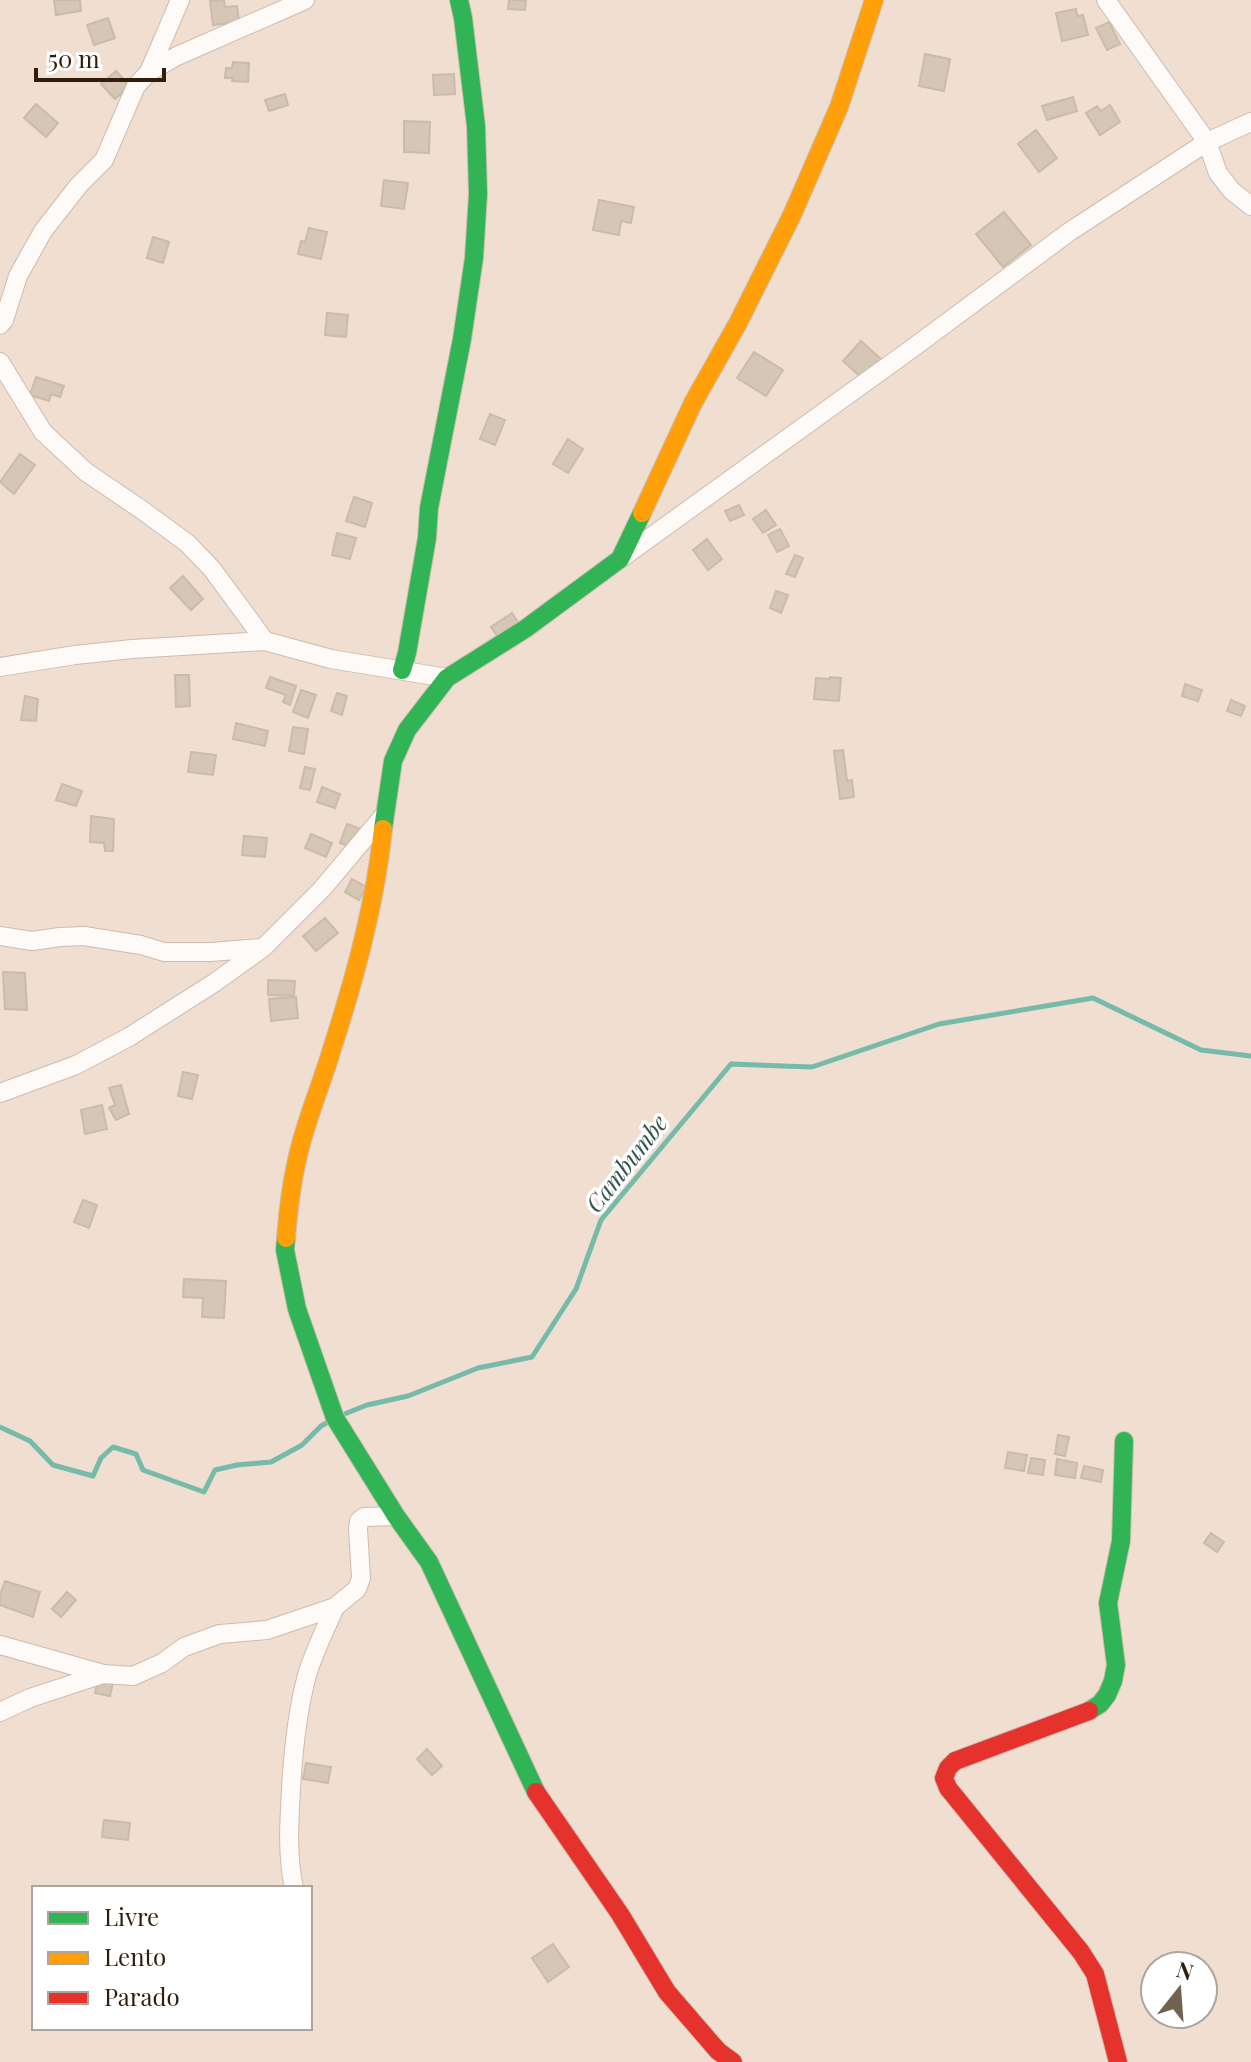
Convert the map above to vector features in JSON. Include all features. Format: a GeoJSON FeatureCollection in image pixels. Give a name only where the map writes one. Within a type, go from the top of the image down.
{"type":"FeatureCollection","features":[{"type":"Feature","properties":{"kind":"street"},"geometry":{"type":"LineString","coordinates":[[149,72],[180,0]]}},
{"type":"Feature","properties":{"kind":"street"},"geometry":{"type":"LineString","coordinates":[[0,325],[18,276],[43,231],[79,185],[104,160],[136,86],[149,72],[177,56],[305,0]]}},
{"type":"Feature","properties":{"kind":"street"},"geometry":{"type":"LineString","coordinates":[[402,670],[474,258],[478,194],[476,126],[459,0]]}},
{"type":"Feature","properties":{"kind":"street"},"geometry":{"type":"LineString","coordinates":[[620,559],[693,403],[738,323],[792,215],[839,107],[874,0]]}},
{"type":"Feature","properties":{"kind":"street"},"geometry":{"type":"LineString","coordinates":[[1106,0],[1207,142],[1218,173],[1232,191],[1251,206]]}},
{"type":"Feature","properties":{"kind":"street"},"geometry":{"type":"LineString","coordinates":[[725,2058],[667,1992],[620,1914],[537,1795],[429,1562],[396,1516],[335,1418],[297,1309],[285,1250],[297,1157],[364,941],[379,867],[393,761],[407,730],[447,678],[525,629],[1069,232],[1207,142],[1251,122]]}},
{"type":"Feature","properties":{"kind":"street"},"geometry":{"type":"LineString","coordinates":[[0,362],[43,432],[86,472],[187,543],[212,569],[265,641]]}},
{"type":"Feature","properties":{"kind":"street"},"geometry":{"type":"LineString","coordinates":[[0,667],[132,649],[265,641],[331,659],[447,678]]}},
{"type":"Feature","properties":{"kind":"street"},"geometry":{"type":"LineString","coordinates":[[0,1093],[76,1065],[129,1037],[264,947],[322,889],[385,814]]}},
{"type":"Feature","properties":{"kind":"street"},"geometry":{"type":"LineString","coordinates":[[0,936],[32,941],[84,936],[164,952],[264,947]]}},
{"type":"Feature","properties":{"kind":"street"},"geometry":{"type":"LineString","coordinates":[[1118,2062],[1095,1974],[1081,1952],[948,1788],[944,1778],[955,1761],[1085,1713],[1100,1704],[1107,1695],[1116,1665],[1108,1603],[1121,1541],[1124,1441]]}},
{"type":"Feature","properties":{"kind":"street"},"geometry":{"type":"LineString","coordinates":[[0,1645],[103,1674],[133,1676],[162,1663],[184,1647],[220,1634],[267,1630],[335,1607],[357,1589],[361,1578],[359,1521],[364,1517],[396,1516]]}},
{"type":"Feature","properties":{"kind":"street"},"geometry":{"type":"LineString","coordinates":[[294,1886],[289,1824],[300,1706],[316,1648],[335,1607]]}},
{"type":"Feature","properties":{"kind":"street"},"geometry":{"type":"LineString","coordinates":[[0,1712],[30,1698],[103,1674]]}},
{"type":"Feature","properties":{"kind":"building"},"geometry":{"type":"Polygon","coordinates":[[[54,0],[80,0],[81,11],[56,15],[54,0]]]}},
{"type":"Feature","properties":{"kind":"building"},"geometry":{"type":"Polygon","coordinates":[[[224,0],[225,7],[237,6],[239,22],[213,25],[210,1],[224,0]]]}},
{"type":"Feature","properties":{"kind":"building"},"geometry":{"type":"Polygon","coordinates":[[[509,0],[526,0],[525,10],[508,9],[509,0]]]}},
{"type":"Feature","properties":{"kind":"building"},"geometry":{"type":"Polygon","coordinates":[[[1076,9],[1077,16],[1083,15],[1088,35],[1062,41],[1056,13],[1076,9]]]}},
{"type":"Feature","properties":{"kind":"building"},"geometry":{"type":"Polygon","coordinates":[[[108,18],[115,38],[94,45],[87,25],[108,18]]]}},
{"type":"Feature","properties":{"kind":"building"},"geometry":{"type":"Polygon","coordinates":[[[1109,22],[1120,44],[1107,50],[1096,28],[1109,22]]]}},
{"type":"Feature","properties":{"kind":"building"},"geometry":{"type":"Polygon","coordinates":[[[925,54],[950,59],[944,91],[919,86],[925,54]]]}},
{"type":"Feature","properties":{"kind":"building"},"geometry":{"type":"Polygon","coordinates":[[[233,62],[249,63],[248,82],[225,78],[226,68],[232,68],[233,62]]]}},
{"type":"Feature","properties":{"kind":"building"},"geometry":{"type":"Polygon","coordinates":[[[116,71],[130,86],[115,99],[101,84],[116,71]]]}},
{"type":"Feature","properties":{"kind":"building"},"geometry":{"type":"Polygon","coordinates":[[[454,74],[455,94],[434,95],[433,75],[454,74]]]}},
{"type":"Feature","properties":{"kind":"building"},"geometry":{"type":"Polygon","coordinates":[[[285,94],[288,105],[269,111],[265,100],[285,94]]]}},
{"type":"Feature","properties":{"kind":"building"},"geometry":{"type":"Polygon","coordinates":[[[1073,97],[1077,111],[1047,120],[1042,106],[1073,97]]]}},
{"type":"Feature","properties":{"kind":"building"},"geometry":{"type":"Polygon","coordinates":[[[36,104],[58,123],[46,137],[24,118],[36,104]]]}},
{"type":"Feature","properties":{"kind":"building"},"geometry":{"type":"Polygon","coordinates":[[[1110,105],[1120,122],[1100,135],[1086,113],[1097,106],[1101,111],[1110,105]]]}},
{"type":"Feature","properties":{"kind":"building"},"geometry":{"type":"Polygon","coordinates":[[[404,121],[430,122],[429,153],[404,152],[404,121]]]}},
{"type":"Feature","properties":{"kind":"building"},"geometry":{"type":"Polygon","coordinates":[[[1036,130],[1057,158],[1039,172],[1018,144],[1036,130]]]}},
{"type":"Feature","properties":{"kind":"building"},"geometry":{"type":"Polygon","coordinates":[[[384,180],[408,183],[404,209],[381,206],[384,180]]]}},
{"type":"Feature","properties":{"kind":"building"},"geometry":{"type":"Polygon","coordinates":[[[599,200],[634,207],[631,223],[621,221],[619,235],[593,230],[599,200]]]}},
{"type":"Feature","properties":{"kind":"building"},"geometry":{"type":"Polygon","coordinates":[[[1004,212],[1031,245],[1003,267],[976,234],[1004,212]]]}},
{"type":"Feature","properties":{"kind":"building"},"geometry":{"type":"Polygon","coordinates":[[[309,228],[327,232],[321,259],[298,254],[309,228]]]}},
{"type":"Feature","properties":{"kind":"building"},"geometry":{"type":"Polygon","coordinates":[[[153,237],[169,242],[163,263],[147,258],[153,237]]]}},
{"type":"Feature","properties":{"kind":"building"},"geometry":{"type":"Polygon","coordinates":[[[327,313],[348,315],[346,337],[325,335],[327,313]]]}},
{"type":"Feature","properties":{"kind":"building"},"geometry":{"type":"Polygon","coordinates":[[[861,341],[882,360],[864,380],[843,361],[861,341]]]}},
{"type":"Feature","properties":{"kind":"building"},"geometry":{"type":"Polygon","coordinates":[[[754,352],[783,370],[766,396],[737,378],[754,352]]]}},
{"type":"Feature","properties":{"kind":"building"},"geometry":{"type":"Polygon","coordinates":[[[36,377],[64,386],[60,397],[51,394],[49,401],[30,395],[36,377]]]}},
{"type":"Feature","properties":{"kind":"building"},"geometry":{"type":"Polygon","coordinates":[[[490,414],[505,420],[495,445],[480,439],[490,414]]]}},
{"type":"Feature","properties":{"kind":"building"},"geometry":{"type":"Polygon","coordinates":[[[568,439],[583,449],[568,473],[553,464],[568,439]]]}},
{"type":"Feature","properties":{"kind":"building"},"geometry":{"type":"Polygon","coordinates":[[[20,454],[35,465],[14,494],[0,482],[20,454]]]}},
{"type":"Feature","properties":{"kind":"building"},"geometry":{"type":"Polygon","coordinates":[[[354,497],[372,503],[365,527],[346,521],[354,497]]]}},
{"type":"Feature","properties":{"kind":"building"},"geometry":{"type":"Polygon","coordinates":[[[739,505],[744,515],[730,521],[725,511],[739,505]]]}},
{"type":"Feature","properties":{"kind":"building"},"geometry":{"type":"Polygon","coordinates":[[[766,510],[776,525],[763,533],[753,519],[766,510]]]}},
{"type":"Feature","properties":{"kind":"building"},"geometry":{"type":"Polygon","coordinates":[[[780,529],[789,546],[777,552],[768,535],[780,529]]]}},
{"type":"Feature","properties":{"kind":"building"},"geometry":{"type":"Polygon","coordinates":[[[337,533],[356,538],[350,559],[332,555],[337,533]]]}},
{"type":"Feature","properties":{"kind":"building"},"geometry":{"type":"Polygon","coordinates":[[[707,539],[722,559],[708,570],[693,550],[707,539]]]}},
{"type":"Feature","properties":{"kind":"building"},"geometry":{"type":"Polygon","coordinates":[[[795,555],[803,558],[795,577],[786,574],[795,555]]]}},
{"type":"Feature","properties":{"kind":"building"},"geometry":{"type":"Polygon","coordinates":[[[183,576],[203,599],[191,610],[170,588],[183,576]]]}},
{"type":"Feature","properties":{"kind":"building"},"geometry":{"type":"Polygon","coordinates":[[[776,591],[788,595],[781,613],[770,608],[776,591]]]}},
{"type":"Feature","properties":{"kind":"building"},"geometry":{"type":"Polygon","coordinates":[[[512,613],[519,624],[498,637],[491,627],[512,613]]]}},
{"type":"Feature","properties":{"kind":"building"},"geometry":{"type":"Polygon","coordinates":[[[175,675],[189,675],[190,706],[176,707],[175,675]]]}},
{"type":"Feature","properties":{"kind":"building"},"geometry":{"type":"Polygon","coordinates":[[[270,677],[296,686],[290,705],[283,702],[286,695],[266,688],[270,677]]]}},
{"type":"Feature","properties":{"kind":"building"},"geometry":{"type":"Polygon","coordinates":[[[816,678],[841,678],[839,701],[814,699],[816,678]]]}},
{"type":"Feature","properties":{"kind":"building"},"geometry":{"type":"Polygon","coordinates":[[[1185,684],[1202,690],[1198,701],[1182,696],[1185,684]]]}},
{"type":"Feature","properties":{"kind":"building"},"geometry":{"type":"Polygon","coordinates":[[[301,690],[316,695],[308,718],[293,712],[301,690]]]}},
{"type":"Feature","properties":{"kind":"building"},"geometry":{"type":"Polygon","coordinates":[[[337,693],[347,696],[342,715],[331,711],[337,693]]]}},
{"type":"Feature","properties":{"kind":"building"},"geometry":{"type":"Polygon","coordinates":[[[25,696],[38,699],[36,721],[21,720],[25,696]]]}},
{"type":"Feature","properties":{"kind":"building"},"geometry":{"type":"Polygon","coordinates":[[[1231,700],[1245,706],[1241,716],[1227,711],[1231,700]]]}},
{"type":"Feature","properties":{"kind":"building"},"geometry":{"type":"Polygon","coordinates":[[[236,723],[268,731],[265,746],[233,739],[236,723]]]}},
{"type":"Feature","properties":{"kind":"building"},"geometry":{"type":"Polygon","coordinates":[[[293,727],[308,729],[304,754],[289,751],[293,727]]]}},
{"type":"Feature","properties":{"kind":"building"},"geometry":{"type":"Polygon","coordinates":[[[843,750],[847,781],[852,780],[854,797],[840,799],[834,751],[843,750]]]}},
{"type":"Feature","properties":{"kind":"building"},"geometry":{"type":"Polygon","coordinates":[[[191,752],[216,755],[213,775],[188,772],[191,752]]]}},
{"type":"Feature","properties":{"kind":"building"},"geometry":{"type":"Polygon","coordinates":[[[305,767],[315,769],[310,790],[300,788],[305,767]]]}},
{"type":"Feature","properties":{"kind":"building"},"geometry":{"type":"Polygon","coordinates":[[[62,784],[82,791],[76,806],[56,800],[62,784]]]}},
{"type":"Feature","properties":{"kind":"building"},"geometry":{"type":"Polygon","coordinates":[[[322,787],[340,794],[335,808],[317,802],[322,787]]]}},
{"type":"Feature","properties":{"kind":"building"},"geometry":{"type":"Polygon","coordinates":[[[91,816],[114,819],[113,851],[105,851],[104,843],[90,842],[91,816]]]}},
{"type":"Feature","properties":{"kind":"building"},"geometry":{"type":"Polygon","coordinates":[[[347,824],[361,829],[353,848],[340,843],[347,824]]]}},
{"type":"Feature","properties":{"kind":"building"},"geometry":{"type":"Polygon","coordinates":[[[311,834],[332,843],[326,857],[305,848],[311,834]]]}},
{"type":"Feature","properties":{"kind":"building"},"geometry":{"type":"Polygon","coordinates":[[[244,836],[267,838],[265,857],[242,855],[244,836]]]}},
{"type":"Feature","properties":{"kind":"building"},"geometry":{"type":"Polygon","coordinates":[[[352,879],[366,887],[359,900],[345,892],[352,879]]]}},
{"type":"Feature","properties":{"kind":"building"},"geometry":{"type":"Polygon","coordinates":[[[325,918],[338,933],[316,951],[303,936],[325,918]]]}},
{"type":"Feature","properties":{"kind":"building"},"geometry":{"type":"Polygon","coordinates":[[[3,972],[25,973],[27,1010],[5,1009],[3,972]]]}},
{"type":"Feature","properties":{"kind":"building"},"geometry":{"type":"Polygon","coordinates":[[[268,980],[295,981],[294,996],[268,995],[268,980]]]}},
{"type":"Feature","properties":{"kind":"building"},"geometry":{"type":"Polygon","coordinates":[[[296,997],[298,1018],[271,1021],[269,999],[296,997]]]}},
{"type":"Feature","properties":{"kind":"building"},"geometry":{"type":"Polygon","coordinates":[[[183,1072],[198,1075],[192,1099],[178,1096],[183,1072]]]}},
{"type":"Feature","properties":{"kind":"building"},"geometry":{"type":"Polygon","coordinates":[[[121,1085],[129,1114],[116,1120],[109,1108],[115,1105],[109,1088],[121,1085]]]}},
{"type":"Feature","properties":{"kind":"building"},"geometry":{"type":"Polygon","coordinates":[[[102,1105],[107,1129],[85,1134],[81,1110],[102,1105]]]}},
{"type":"Feature","properties":{"kind":"building"},"geometry":{"type":"Polygon","coordinates":[[[83,1200],[97,1205],[89,1228],[74,1222],[83,1200]]]}},
{"type":"Feature","properties":{"kind":"building"},"geometry":{"type":"Polygon","coordinates":[[[184,1279],[226,1281],[224,1318],[202,1317],[203,1298],[183,1297],[184,1279]]]}},
{"type":"Feature","properties":{"kind":"building"},"geometry":{"type":"Polygon","coordinates":[[[1058,1435],[1069,1437],[1065,1456],[1055,1454],[1058,1435]]]}},
{"type":"Feature","properties":{"kind":"building"},"geometry":{"type":"Polygon","coordinates":[[[1008,1452],[1027,1455],[1024,1471],[1005,1468],[1008,1452]]]}},
{"type":"Feature","properties":{"kind":"building"},"geometry":{"type":"Polygon","coordinates":[[[1031,1458],[1045,1460],[1043,1475],[1028,1473],[1031,1458]]]}},
{"type":"Feature","properties":{"kind":"building"},"geometry":{"type":"Polygon","coordinates":[[[1057,1459],[1077,1463],[1075,1478],[1055,1475],[1057,1459]]]}},
{"type":"Feature","properties":{"kind":"building"},"geometry":{"type":"Polygon","coordinates":[[[1084,1466],[1103,1470],[1101,1482],[1081,1478],[1084,1466]]]}},
{"type":"Feature","properties":{"kind":"building"},"geometry":{"type":"Polygon","coordinates":[[[1211,1533],[1224,1542],[1217,1552],[1204,1543],[1211,1533]]]}},
{"type":"Feature","properties":{"kind":"building"},"geometry":{"type":"Polygon","coordinates":[[[5,1581],[40,1592],[33,1617],[0,1605],[5,1581]]]}},
{"type":"Feature","properties":{"kind":"building"},"geometry":{"type":"Polygon","coordinates":[[[67,1592],[76,1600],[61,1617],[52,1609],[67,1592]]]}},
{"type":"Feature","properties":{"kind":"building"},"geometry":{"type":"Polygon","coordinates":[[[100,1670],[115,1673],[110,1696],[95,1693],[100,1670]]]}},
{"type":"Feature","properties":{"kind":"building"},"geometry":{"type":"Polygon","coordinates":[[[427,1749],[442,1766],[432,1775],[417,1759],[427,1749]]]}},
{"type":"Feature","properties":{"kind":"building"},"geometry":{"type":"Polygon","coordinates":[[[306,1763],[331,1767],[328,1783],[303,1779],[306,1763]]]}},
{"type":"Feature","properties":{"kind":"building"},"geometry":{"type":"Polygon","coordinates":[[[104,1820],[130,1823],[128,1840],[102,1837],[104,1820]]]}},
{"type":"Feature","properties":{"kind":"building"},"geometry":{"type":"Polygon","coordinates":[[[553,1944],[569,1967],[548,1982],[532,1958],[553,1944]]]}},
{"type":"Feature","properties":{"kind":"waterway","name":"Cambumbe"},"geometry":{"type":"LineString","coordinates":[[342,1415],[367,1405],[408,1396],[478,1368],[532,1357],[576,1289],[601,1220],[731,1064],[812,1067],[939,1024],[1093,998],[1201,1050],[1251,1056]]}},
{"type":"Feature","properties":{"kind":"waterway","name":"Cambumbe"},"geometry":{"type":"LineString","coordinates":[[0,1427],[30,1441],[53,1465],[93,1476],[101,1458],[113,1447],[136,1454],[143,1470],[204,1492],[215,1470],[271,1462],[302,1445],[330,1421]]}},
{"type":"Feature","properties":{"kind":"traffic: fast"},"geometry":{"type":"LineString","coordinates":[[402,670],[474,258],[478,194],[476,126],[459,0]]}},
{"type":"Feature","properties":{"kind":"traffic: fast"},"geometry":{"type":"LineString","coordinates":[[383,829],[393,761],[407,730],[447,678],[525,629],[620,559],[642,513]]}},
{"type":"Feature","properties":{"kind":"traffic: fast"},"geometry":{"type":"LineString","coordinates":[[286,1238],[285,1250],[297,1309],[335,1418],[396,1516],[429,1562],[536,1792]]}},
{"type":"Feature","properties":{"kind":"traffic: fast"},"geometry":{"type":"LineString","coordinates":[[1089,1711],[1107,1695],[1116,1665],[1108,1603],[1121,1541],[1124,1441]]}},
{"type":"Feature","properties":{"kind":"traffic: slow"},"geometry":{"type":"LineString","coordinates":[[642,513],[693,403],[738,323],[792,215],[839,107],[874,0]]}},
{"type":"Feature","properties":{"kind":"traffic: slow"},"geometry":{"type":"LineString","coordinates":[[286,1238],[291,1189],[300,1146],[356,968],[375,885],[383,829]]}},
{"type":"Feature","properties":{"kind":"traffic: jam"},"geometry":{"type":"LineString","coordinates":[[1089,1711],[955,1761],[944,1778],[948,1788],[1081,1952],[1095,1974],[1118,2062]]}},
{"type":"Feature","properties":{"kind":"traffic: jam"},"geometry":{"type":"LineString","coordinates":[[536,1792],[620,1914],[667,1992],[718,2051],[733,2062]]}}]}
